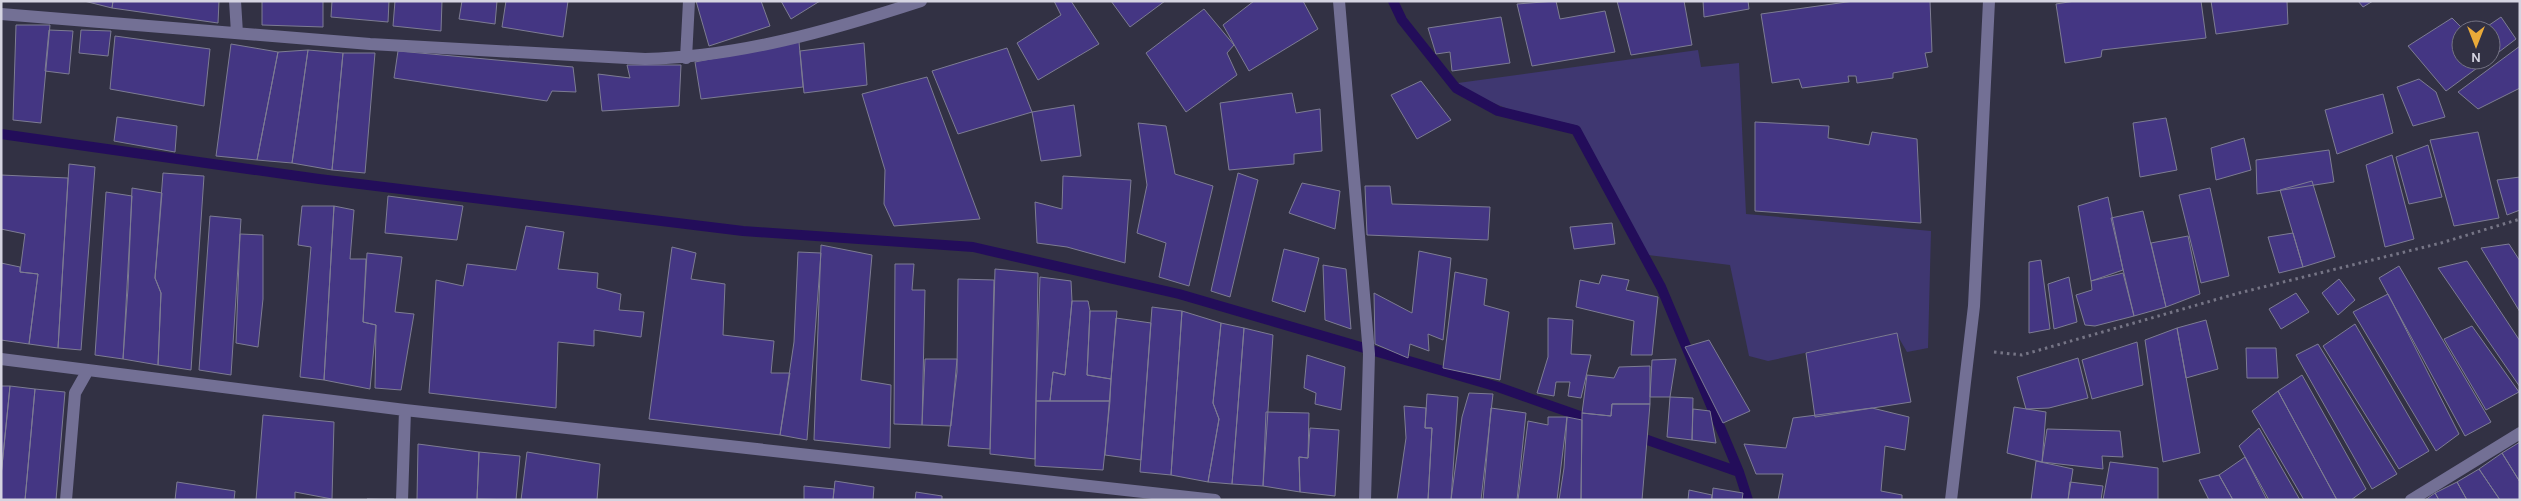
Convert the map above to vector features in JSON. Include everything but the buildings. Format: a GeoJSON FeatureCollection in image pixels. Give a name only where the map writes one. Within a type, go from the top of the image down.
{"type":"FeatureCollection","features":[{"type":"Feature","properties":{"kind":"street"},"geometry":{"type":"LineString","coordinates":[[235,1],[237,33]]}},
{"type":"Feature","properties":{"kind":"street"},"geometry":{"type":"LineString","coordinates":[[686,58],[689,1]]}},
{"type":"Feature","properties":{"kind":"street"},"geometry":{"type":"LineString","coordinates":[[1,14],[380,45],[645,59],[686,58],[779,41],[921,1]]}},
{"type":"Feature","properties":{"kind":"street"},"geometry":{"type":"LineString","coordinates":[[1339,1],[1369,354],[1364,500]]}},
{"type":"Feature","properties":{"kind":"street"},"geometry":{"type":"LineString","coordinates":[[1951,500],[1974,306],[1989,1]]}},
{"type":"Feature","properties":{"kind":"street"},"geometry":{"type":"LineString","coordinates":[[1,359],[406,410],[1215,500]]}},
{"type":"Feature","properties":{"kind":"street"},"geometry":{"type":"LineString","coordinates":[[66,500],[75,393],[88,370]]}},
{"type":"Feature","properties":{"kind":"street"},"geometry":{"type":"LineString","coordinates":[[402,500],[406,410]]}},
{"type":"Feature","properties":{"kind":"street"},"geometry":{"type":"LineString","coordinates":[[2411,500],[2520,432]]}},
{"type":"Feature","properties":{"kind":"path"},"geometry":{"type":"LineString","coordinates":[[1969,350],[2022,355],[2239,292],[2441,243],[2520,219]]}},
{"type":"Feature","properties":{"kind":"shaded area"},"geometry":{"type":"Polygon","coordinates":[[[1698,50],[1701,67],[1739,63],[1746,214],[1931,231],[1928,348],[1907,352],[1896,333],[1768,361],[1749,356],[1730,265],[1648,255],[1579,126],[1501,106],[1458,83],[1698,50]]]}},
{"type":"Feature","properties":{"kind":"waterway"},"geometry":{"type":"LineString","coordinates":[[1393,1],[1402,20],[1456,88],[1498,111],[1576,130],[1661,287],[1739,472]]}},
{"type":"Feature","properties":{"kind":"waterway"},"geometry":{"type":"LineString","coordinates":[[1,134],[319,179],[743,231],[973,247],[1179,294],[1498,387],[1594,421]]}},
{"type":"Feature","properties":{"kind":"waterway"},"geometry":{"type":"LineString","coordinates":[[1636,436],[1739,472],[1748,500]]}}]}
